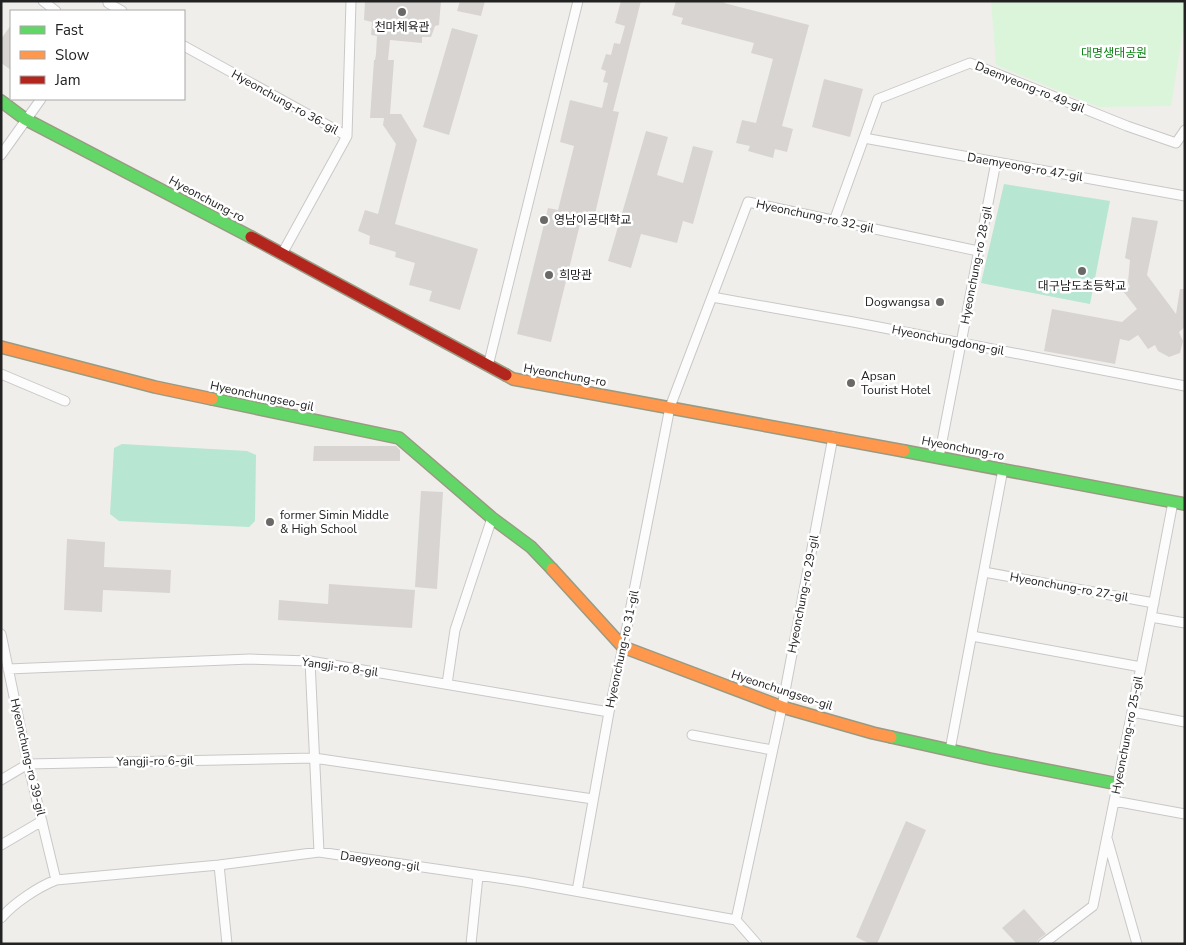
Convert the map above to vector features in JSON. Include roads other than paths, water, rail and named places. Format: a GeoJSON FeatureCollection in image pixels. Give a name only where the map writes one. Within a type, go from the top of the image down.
{"type":"FeatureCollection","features":[{"type":"Feature","properties":{"kind":"main road","name":"Hyeonchung-ro"},"geometry":{"type":"LineString","coordinates":[[1,100],[26,120],[282,254],[513,379],[1185,504]]}},
{"type":"Feature","properties":{"kind":"main road","name":"Hyeonchungseo-gil"},"geometry":{"type":"LineString","coordinates":[[1,347],[154,387],[399,438],[492,518],[531,548],[623,647],[782,707],[873,732],[950,750],[1118,784]]}},
{"type":"Feature","properties":{"kind":"street"},"geometry":{"type":"LineString","coordinates":[[43,1],[55,10]]}},
{"type":"Feature","properties":{"kind":"street"},"geometry":{"type":"LineString","coordinates":[[347,136],[351,1]]}},
{"type":"Feature","properties":{"kind":"street"},"geometry":{"type":"LineString","coordinates":[[488,366],[578,1]]}},
{"type":"Feature","properties":{"kind":"street"},"geometry":{"type":"LineString","coordinates":[[106,5],[119,10]]}},
{"type":"Feature","properties":{"kind":"street","name":"Hyeonchung-ro 36-gil"},"geometry":{"type":"LineString","coordinates":[[185,47],[347,136],[282,254]]}},
{"type":"Feature","properties":{"kind":"street","name":"Daemyeong-ro 49-gil"},"geometry":{"type":"LineString","coordinates":[[834,221],[878,100],[970,63],[1127,126],[1176,143],[1185,130]]}},
{"type":"Feature","properties":{"kind":"street"},"geometry":{"type":"LineString","coordinates":[[1,155],[40,100]]}},
{"type":"Feature","properties":{"kind":"street","name":"Daemyeong-ro 47-gil"},"geometry":{"type":"LineString","coordinates":[[864,138],[1185,196]]}},
{"type":"Feature","properties":{"kind":"street","name":"Hyeonchung-ro 28-gil"},"geometry":{"type":"LineString","coordinates":[[939,457],[996,162]]}},
{"type":"Feature","properties":{"kind":"street","name":"Hyeonchung-ro 32-gil"},"geometry":{"type":"LineString","coordinates":[[670,407],[748,202],[978,251]]}},
{"type":"Feature","properties":{"kind":"street","name":"Hyeonchungdong-gil"},"geometry":{"type":"LineString","coordinates":[[712,297],[853,322],[1185,386]]}},
{"type":"Feature","properties":{"kind":"street"},"geometry":{"type":"LineString","coordinates":[[1,374],[64,400]]}},
{"type":"Feature","properties":{"kind":"street","name":"Hyeonchung-ro 31-gil"},"geometry":{"type":"LineString","coordinates":[[577,891],[609,712],[670,407]]}},
{"type":"Feature","properties":{"kind":"street","name":"Hyeonchung-ro 29-gil"},"geometry":{"type":"LineString","coordinates":[[736,920],[782,707],[833,438]]}},
{"type":"Feature","properties":{"kind":"street"},"geometry":{"type":"LineString","coordinates":[[950,750],[1002,469]]}},
{"type":"Feature","properties":{"kind":"street","name":"Hyeonchung-ro 25-gil"},"geometry":{"type":"LineString","coordinates":[[1043,944],[1093,906],[1152,617],[1173,502]]}},
{"type":"Feature","properties":{"kind":"street"},"geometry":{"type":"LineString","coordinates":[[446,684],[455,630],[492,518]]}},
{"type":"Feature","properties":{"kind":"street","name":"Hyeonchung-ro 27-gil"},"geometry":{"type":"LineString","coordinates":[[984,572],[1154,603]]}},
{"type":"Feature","properties":{"kind":"street"},"geometry":{"type":"LineString","coordinates":[[1152,617],[1185,624]]}},
{"type":"Feature","properties":{"kind":"street","name":"Hyeonchung-ro 39-gil"},"geometry":{"type":"LineString","coordinates":[[1,634],[6,669],[56,880]]}},
{"type":"Feature","properties":{"kind":"street"},"geometry":{"type":"LineString","coordinates":[[972,636],[1141,667]]}},
{"type":"Feature","properties":{"kind":"street","name":"Yangji-ro 8-gil"},"geometry":{"type":"LineString","coordinates":[[6,669],[250,659],[310,661],[609,712]]}},
{"type":"Feature","properties":{"kind":"street"},"geometry":{"type":"LineString","coordinates":[[310,661],[319,852]]}},
{"type":"Feature","properties":{"kind":"street"},"geometry":{"type":"LineString","coordinates":[[1132,712],[1185,722]]}},
{"type":"Feature","properties":{"kind":"street"},"geometry":{"type":"LineString","coordinates":[[692,735],[772,750]]}},
{"type":"Feature","properties":{"kind":"street","name":"Yangji-ro 6-gil"},"geometry":{"type":"LineString","coordinates":[[1,780],[28,764],[314,758],[593,799]]}},
{"type":"Feature","properties":{"kind":"street"},"geometry":{"type":"LineString","coordinates":[[1114,801],[1185,814]]}},
{"type":"Feature","properties":{"kind":"street"},"geometry":{"type":"LineString","coordinates":[[1,845],[42,821]]}},
{"type":"Feature","properties":{"kind":"street"},"geometry":{"type":"LineString","coordinates":[[1107,837],[1138,944]]}},
{"type":"Feature","properties":{"kind":"street","name":"Daegyeong-gil"},"geometry":{"type":"LineString","coordinates":[[1,918],[24,899],[56,880],[219,865],[319,852],[525,882],[736,920]]}},
{"type":"Feature","properties":{"kind":"street"},"geometry":{"type":"LineString","coordinates":[[219,865],[227,944]]}},
{"type":"Feature","properties":{"kind":"street"},"geometry":{"type":"LineString","coordinates":[[471,944],[478,876]]}},
{"type":"Feature","properties":{"kind":"street"},"geometry":{"type":"LineString","coordinates":[[736,920],[757,944]]}},
{"type":"Feature","properties":{"kind":"place","name":"천마체육관"},"geometry":{"type":"Point","coordinates":[402,12]}},
{"type":"Feature","properties":{"kind":"place","name":"영남이공대학교"},"geometry":{"type":"Point","coordinates":[544,220]}},
{"type":"Feature","properties":{"kind":"place","name":"대구남도초등학교"},"geometry":{"type":"Point","coordinates":[1082,271]}},
{"type":"Feature","properties":{"kind":"place","name":"희망관"},"geometry":{"type":"Point","coordinates":[549,275]}},
{"type":"Feature","properties":{"kind":"place","name":"Dogwangsa"},"geometry":{"type":"Point","coordinates":[940,302]}},
{"type":"Feature","properties":{"kind":"place","name":"Apsan Tourist Hotel"},"geometry":{"type":"Point","coordinates":[851,383]}},
{"type":"Feature","properties":{"kind":"place","name":"former Simin Middle & High School"},"geometry":{"type":"Point","coordinates":[270,522]}},
{"type":"Feature","properties":{"kind":"park label","name":"대명생태공원"},"geometry":{"type":"Point","coordinates":[1114,53]}}]}
